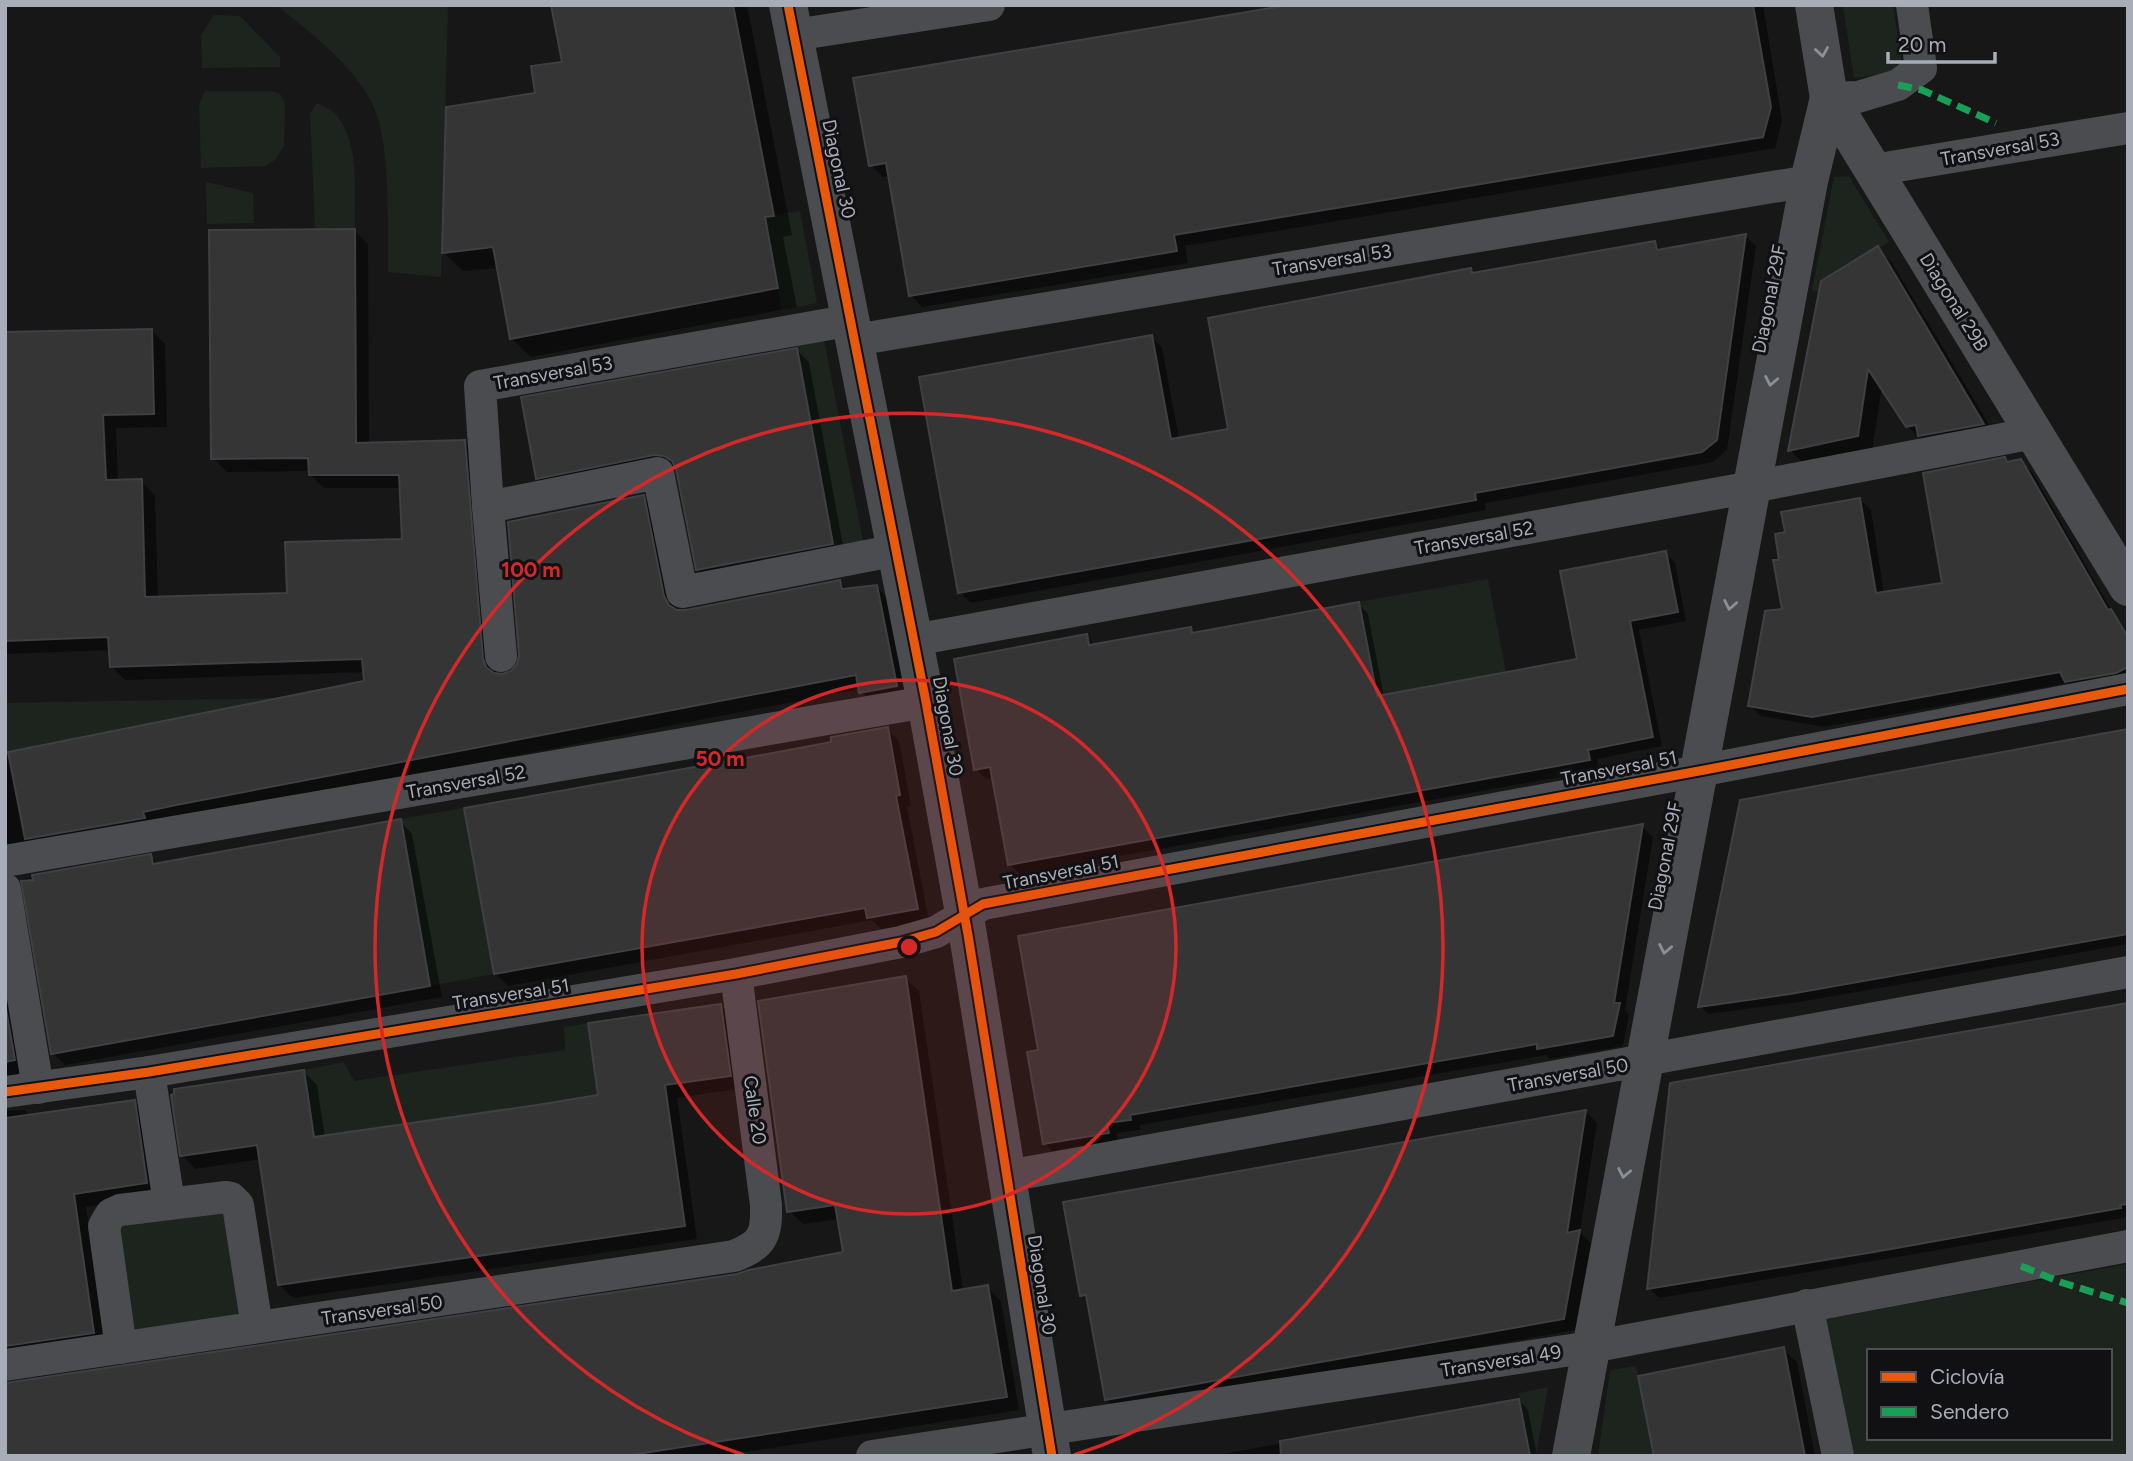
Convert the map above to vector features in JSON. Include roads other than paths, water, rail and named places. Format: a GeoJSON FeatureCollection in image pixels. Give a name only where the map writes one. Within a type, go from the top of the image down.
{"type":"FeatureCollection","features":[{"type":"Feature","properties":{"kind":"street"},"geometry":{"type":"LineString","coordinates":[[791,20],[989,5]]}},
{"type":"Feature","properties":{"kind":"street","name":"Diagonal 29B"},"geometry":{"type":"LineString","coordinates":[[1814,5],[1829,98],[2128,587]]}},
{"type":"Feature","properties":{"kind":"street"},"geometry":{"type":"LineString","coordinates":[[1829,98],[1858,97],[1898,85],[1921,68],[1912,5]]}},
{"type":"Feature","properties":{"kind":"street","name":"Diagonal 30"},"geometry":{"type":"LineString","coordinates":[[791,20],[897,550],[965,916],[1049,1443]]}},
{"type":"Feature","properties":{"kind":"street","name":"Diagonal 29F"},"geometry":{"type":"LineString","coordinates":[[1571,1456],[1809,181],[1829,98]]}},
{"type":"Feature","properties":{"kind":"street","name":"Transversal 53"},"geometry":{"type":"LineString","coordinates":[[1873,170],[2128,128]]}},
{"type":"Feature","properties":{"kind":"street","name":"Transversal 53"},"geometry":{"type":"LineString","coordinates":[[501,656],[480,386],[1809,181]]}},
{"type":"Feature","properties":{"kind":"street","name":"Transversal 52"},"geometry":{"type":"LineString","coordinates":[[914,640],[2034,433]]}},
{"type":"Feature","properties":{"kind":"street"},"geometry":{"type":"LineString","coordinates":[[488,507],[658,473],[682,592],[897,550]]}},
{"type":"Feature","properties":{"kind":"street","name":"Transversal 51"},"geometry":{"type":"LineString","coordinates":[[5,1092],[149,1072],[736,974],[901,943],[936,932],[983,904],[2128,689]]}},
{"type":"Feature","properties":{"kind":"street","name":"Transversal 52"},"geometry":{"type":"LineString","coordinates":[[5,860],[926,702]]}},
{"type":"Feature","properties":{"kind":"street"},"geometry":{"type":"LineString","coordinates":[[5,889],[38,1088]]}},
{"type":"Feature","properties":{"kind":"street","name":"Transversal 50"},"geometry":{"type":"LineString","coordinates":[[1008,1176],[2128,972]]}},
{"type":"Feature","properties":{"kind":"street","name":"Calle 20"},"geometry":{"type":"LineString","coordinates":[[736,974],[766,1205],[764,1230],[757,1245]]}},
{"type":"Feature","properties":{"kind":"street"},"geometry":{"type":"LineString","coordinates":[[149,1072],[169,1203]]}},
{"type":"Feature","properties":{"kind":"street"},"geometry":{"type":"LineString","coordinates":[[121,1348],[104,1226],[106,1220],[120,1210],[231,1198],[238,1205],[257,1327]]}},
{"type":"Feature","properties":{"kind":"street","name":"Transversal 50"},"geometry":{"type":"LineString","coordinates":[[5,1365],[734,1256],[757,1245]]}},
{"type":"Feature","properties":{"kind":"street","name":"Transversal 49"},"geometry":{"type":"LineString","coordinates":[[872,1456],[1049,1443],[1591,1347],[2128,1246]]}},
{"type":"Feature","properties":{"kind":"street"},"geometry":{"type":"LineString","coordinates":[[1807,1305],[1838,1456]]}}]}
